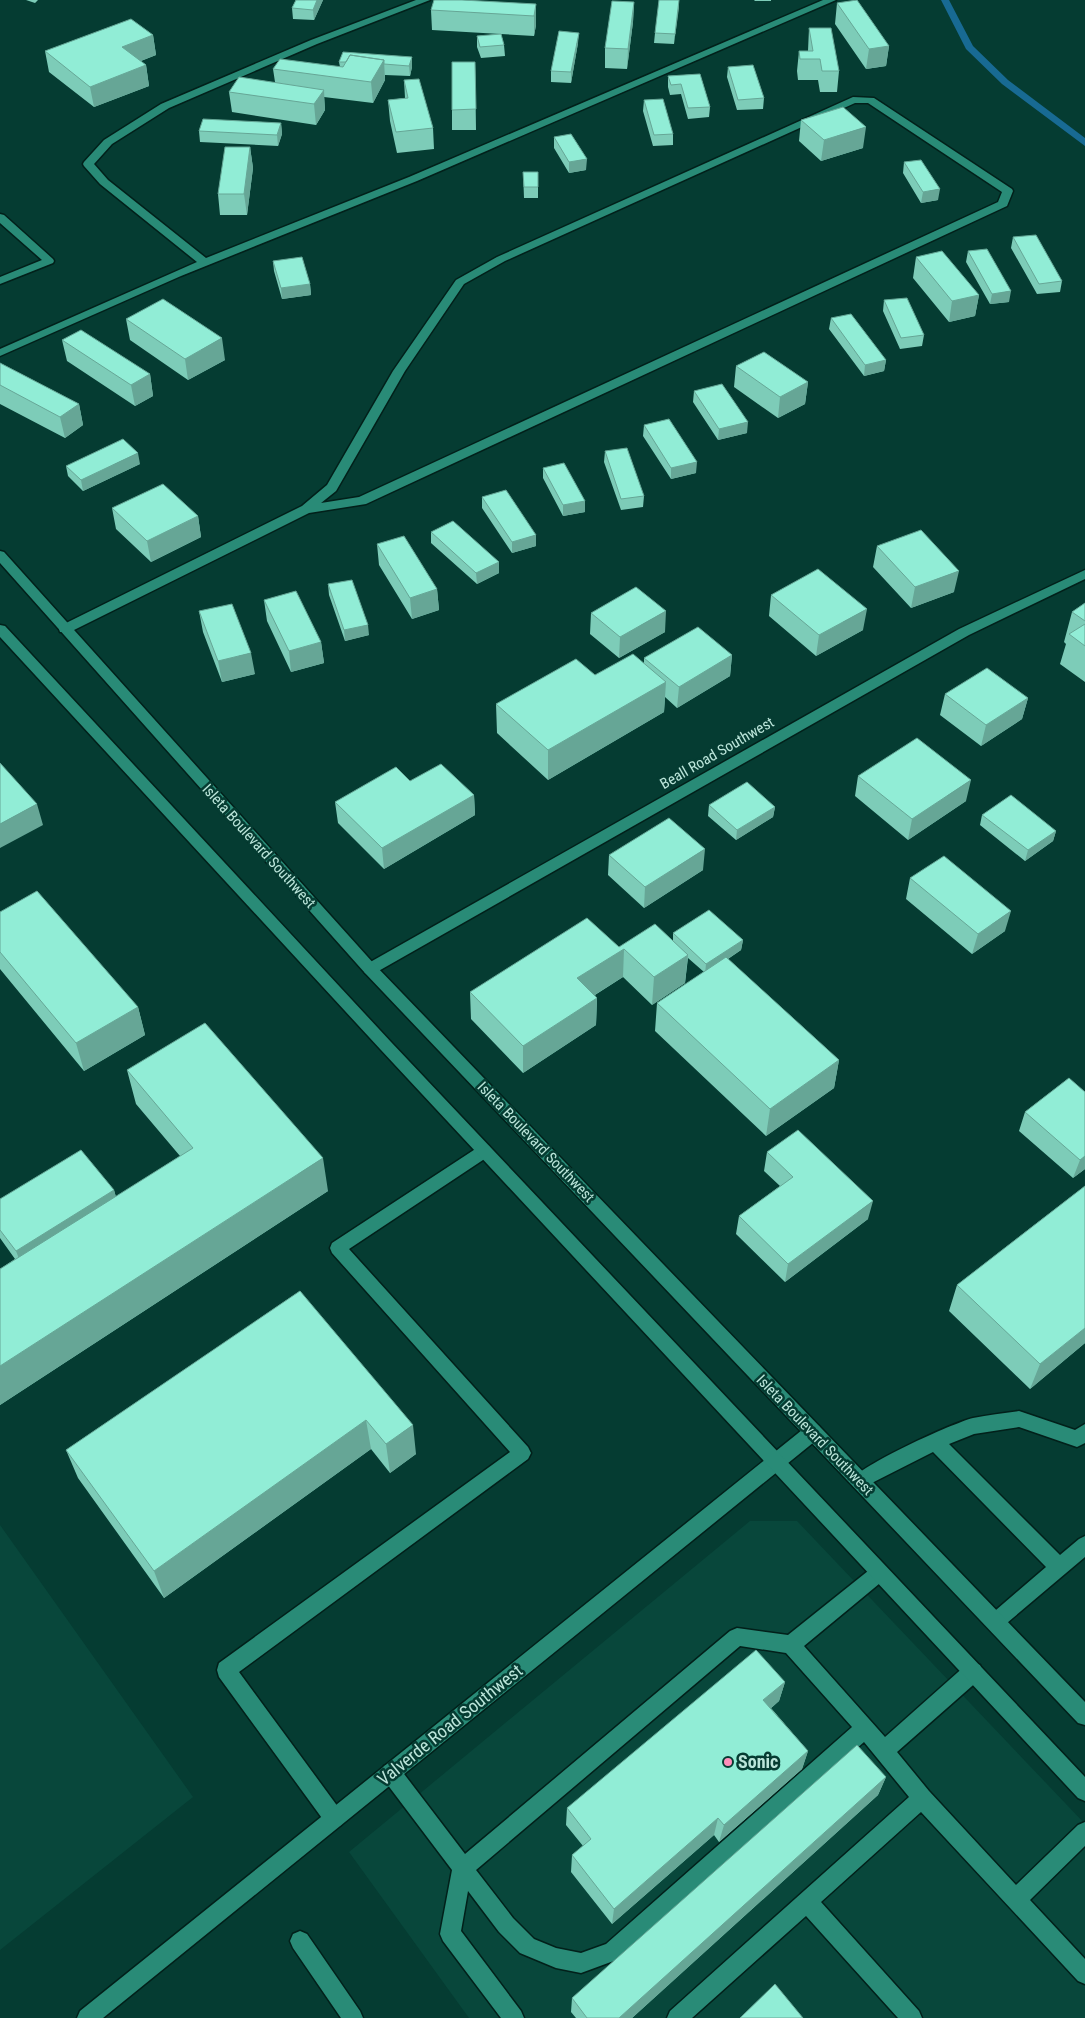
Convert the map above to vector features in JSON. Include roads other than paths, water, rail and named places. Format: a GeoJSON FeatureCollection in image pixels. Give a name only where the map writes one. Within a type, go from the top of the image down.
{"type":"FeatureCollection","features":[{"type":"Feature","properties":{"kind":"main road"},"geometry":{"type":"LineString","coordinates":[[204,262],[104,182],[88,164],[108,142],[165,106],[314,42],[425,0]]}},
{"type":"Feature","properties":{"kind":"main road"},"geometry":{"type":"LineString","coordinates":[[0,352],[204,262],[412,179],[831,0]]}},
{"type":"Feature","properties":{"kind":"main road"},"geometry":{"type":"LineString","coordinates":[[65,629],[306,509],[332,488],[399,371],[460,282],[510,255],[853,100],[870,100],[1008,191],[1003,204],[362,501],[306,509]]}},
{"type":"Feature","properties":{"kind":"main road"},"geometry":{"type":"LineString","coordinates":[[0,217],[49,261],[0,281]]}},
{"type":"Feature","properties":{"kind":"main road","name":"Isleta Boulevard Southwest"},"geometry":{"type":"LineString","coordinates":[[0,554],[370,969],[1085,1716]]}},
{"type":"Feature","properties":{"kind":"main road","name":"Beall Road Southwest"},"geometry":{"type":"LineString","coordinates":[[370,969],[964,632],[1085,574]]}},
{"type":"Feature","properties":{"kind":"main road"},"geometry":{"type":"LineString","coordinates":[[0,629],[483,1151],[1085,1791]]}},
{"type":"Feature","properties":{"kind":"main road"},"geometry":{"type":"LineString","coordinates":[[334,1818],[226,1670],[522,1453],[338,1248],[483,1151]]}},
{"type":"Feature","properties":{"kind":"main road"},"geometry":{"type":"LineString","coordinates":[[860,1481],[955,1432],[974,1426],[1019,1419],[1077,1439],[1085,1432]]}},
{"type":"Feature","properties":{"kind":"main road","name":"Valverde Road Southwest"},"geometry":{"type":"LineString","coordinates":[[87,2018],[813,1432]]}},
{"type":"Feature","properties":{"kind":"main road"},"geometry":{"type":"LineString","coordinates":[[935,1442],[1059,1567]]}},
{"type":"Feature","properties":{"kind":"main road"},"geometry":{"type":"LineString","coordinates":[[995,1622],[1085,1545]]}},
{"type":"Feature","properties":{"kind":"main road"},"geometry":{"type":"LineString","coordinates":[[791,1645],[880,1573]]}},
{"type":"Feature","properties":{"kind":"main road"},"geometry":{"type":"LineString","coordinates":[[514,2018],[450,1934],[462,1869],[737,1637],[791,1645],[865,1728],[922,1798],[1085,1974]]}},
{"type":"Feature","properties":{"kind":"main road"},"geometry":{"type":"LineString","coordinates":[[884,1751],[973,1672]]}},
{"type":"Feature","properties":{"kind":"main road"},"geometry":{"type":"LineString","coordinates":[[391,1773],[506,1925],[527,1946],[556,1958],[581,1962],[612,1952],[865,1728]]}},
{"type":"Feature","properties":{"kind":"main road"},"geometry":{"type":"LineString","coordinates":[[677,2018],[922,1798]]}},
{"type":"Feature","properties":{"kind":"main road"},"geometry":{"type":"LineString","coordinates":[[1016,1899],[1085,1832]]}},
{"type":"Feature","properties":{"kind":"main road"},"geometry":{"type":"LineString","coordinates":[[806,1901],[912,2018]]}},
{"type":"Feature","properties":{"kind":"main road"},"geometry":{"type":"LineString","coordinates":[[300,1941],[353,2018]]}},
{"type":"Feature","properties":{"kind":"waterway"},"geometry":{"type":"LineString","coordinates":[[945,0],[969,47],[1005,82],[1085,143]]}},
{"type":"Feature","properties":{"kind":"place","name":"Sonic"},"geometry":{"type":"Point","coordinates":[728,1762]}}]}
